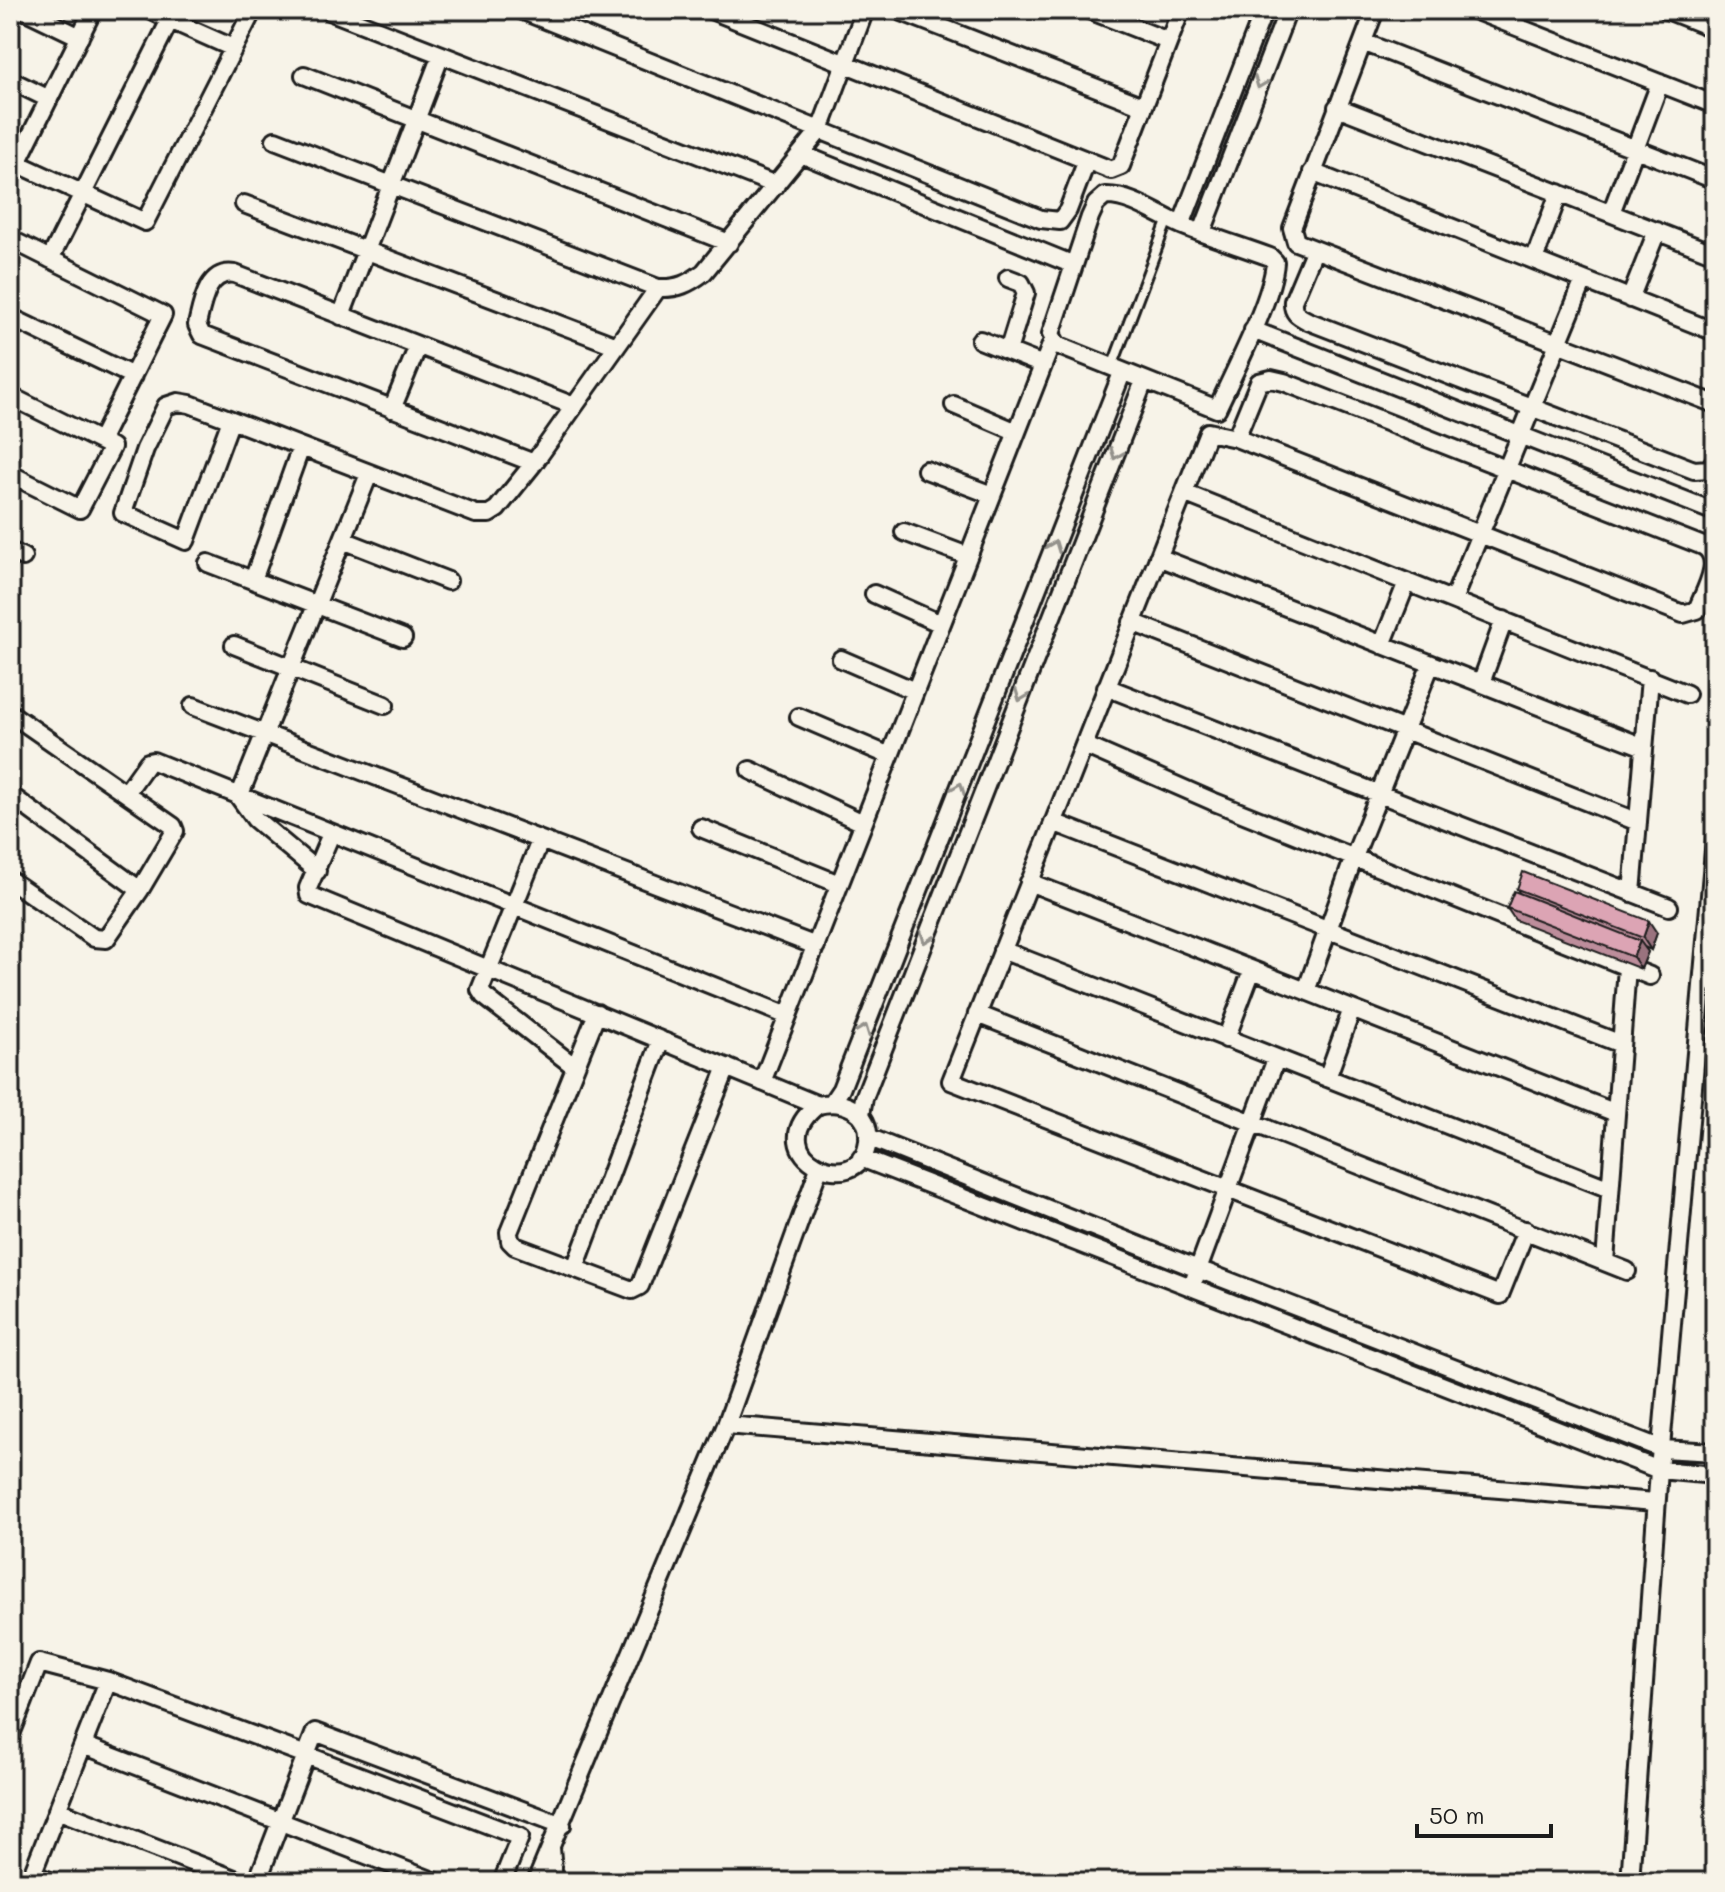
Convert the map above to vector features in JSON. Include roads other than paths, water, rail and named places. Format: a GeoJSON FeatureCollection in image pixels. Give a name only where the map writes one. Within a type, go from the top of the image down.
{"type":"FeatureCollection","features":[{"type":"Feature","properties":{"kind":"street"},"geometry":{"type":"LineString","coordinates":[[24,10],[80,37]]}},
{"type":"Feature","properties":{"kind":"street"},"geometry":{"type":"LineString","coordinates":[[93,10],[12,167],[145,222],[253,10]]}},
{"type":"Feature","properties":{"kind":"street"},"geometry":{"type":"LineString","coordinates":[[150,10],[173,15],[233,48]]}},
{"type":"Feature","properties":{"kind":"street"},"geometry":{"type":"LineString","coordinates":[[521,10],[546,15],[1041,219],[1060,221],[1068,210],[1087,160]]}},
{"type":"Feature","properties":{"kind":"street"},"geometry":{"type":"LineString","coordinates":[[711,10],[1111,170],[1120,167],[1181,10]]}},
{"type":"Feature","properties":{"kind":"street"},"geometry":{"type":"LineString","coordinates":[[275,140],[658,288],[676,289],[689,284],[704,272],[820,130],[865,10]]}},
{"type":"Feature","properties":{"kind":"street"},"geometry":{"type":"LineString","coordinates":[[897,10],[917,14],[1143,106]]}},
{"type":"Feature","properties":{"kind":"street"},"geometry":{"type":"LineString","coordinates":[[1089,10],[1168,41]]}},
{"type":"Feature","properties":{"kind":"street"},"geometry":{"type":"LineString","coordinates":[[1175,222],[1264,10]]}},
{"type":"Feature","properties":{"kind":"street"},"geometry":{"type":"LineString","coordinates":[[1202,232],[1288,10]]}},
{"type":"Feature","properties":{"kind":"street"},"geometry":{"type":"LineString","coordinates":[[1375,10],[1292,228],[1296,242],[1715,404]]}},
{"type":"Feature","properties":{"kind":"street"},"geometry":{"type":"LineString","coordinates":[[1474,10],[1715,105]]}},
{"type":"Feature","properties":{"kind":"street"},"geometry":{"type":"LineString","coordinates":[[1667,10],[1715,29]]}},
{"type":"Feature","properties":{"kind":"street"},"geometry":{"type":"LineString","coordinates":[[329,11],[776,185]]}},
{"type":"Feature","properties":{"kind":"street"},"geometry":{"type":"LineString","coordinates":[[50,259],[173,15]]}},
{"type":"Feature","properties":{"kind":"street"},"geometry":{"type":"LineString","coordinates":[[1363,42],[1715,180]]}},
{"type":"Feature","properties":{"kind":"street"},"geometry":{"type":"LineString","coordinates":[[341,316],[441,55]]}},
{"type":"Feature","properties":{"kind":"street"},"geometry":{"type":"LineString","coordinates":[[304,75],[729,243]]}},
{"type":"Feature","properties":{"kind":"street"},"geometry":{"type":"LineString","coordinates":[[10,80],[49,99]]}},
{"type":"Feature","properties":{"kind":"street"},"geometry":{"type":"LineString","coordinates":[[1611,213],[1660,83]]}},
{"type":"Feature","properties":{"kind":"street"},"geometry":{"type":"LineString","coordinates":[[1337,107],[1715,254]]}},
{"type":"Feature","properties":{"kind":"street"},"geometry":{"type":"LineString","coordinates":[[801,154],[1074,265]]}},
{"type":"Feature","properties":{"kind":"street"},"geometry":{"type":"LineString","coordinates":[[1312,172],[1715,332]]}},
{"type":"Feature","properties":{"kind":"street"},"geometry":{"type":"LineString","coordinates":[[1534,260],[1559,193]]}},
{"type":"Feature","properties":{"kind":"street"},"geometry":{"type":"LineString","coordinates":[[1105,196],[1119,197],[1175,222],[1270,257],[1275,262],[1274,274],[1253,330],[1217,409],[1057,345],[1051,334],[1096,204],[1105,196]]}},
{"type":"Feature","properties":{"kind":"street"},"geometry":{"type":"LineString","coordinates":[[244,204],[617,346]]}},
{"type":"Feature","properties":{"kind":"street"},"geometry":{"type":"LineString","coordinates":[[1630,299],[1657,231]]}},
{"type":"Feature","properties":{"kind":"street"},"geometry":{"type":"LineString","coordinates":[[10,239],[163,315],[100,441]]}},
{"type":"Feature","properties":{"kind":"street"},"geometry":{"type":"LineString","coordinates":[[1314,251],[1293,301],[1295,314],[1327,330],[1694,470],[1709,469],[1715,460]]}},
{"type":"Feature","properties":{"kind":"street"},"geometry":{"type":"LineString","coordinates":[[534,463],[212,341],[199,332],[197,325],[213,281],[225,273],[235,274],[574,406]]}},
{"type":"Feature","properties":{"kind":"street"},"geometry":{"type":"LineString","coordinates":[[1008,278],[1021,283],[1026,293],[1008,351]]}},
{"type":"Feature","properties":{"kind":"street"},"geometry":{"type":"LineString","coordinates":[[1453,600],[1584,280]]}},
{"type":"Feature","properties":{"kind":"street"},"geometry":{"type":"LineString","coordinates":[[231,420],[186,541],[123,513],[145,449],[166,406],[183,402],[231,420],[301,447],[369,474],[476,514],[486,515],[497,509],[534,463],[658,288]]}},
{"type":"Feature","properties":{"kind":"street"},"geometry":{"type":"LineString","coordinates":[[10,317],[133,376]]}},
{"type":"Feature","properties":{"kind":"street"},"geometry":{"type":"LineString","coordinates":[[1253,330],[1715,512]]}},
{"type":"Feature","properties":{"kind":"street"},"geometry":{"type":"LineString","coordinates":[[980,340],[1043,365]]}},
{"type":"Feature","properties":{"kind":"street"},"geometry":{"type":"LineString","coordinates":[[762,1082],[1053,340]]}},
{"type":"Feature","properties":{"kind":"street"},"geometry":{"type":"LineString","coordinates":[[392,409],[418,346]]}},
{"type":"Feature","properties":{"kind":"street"},"geometry":{"type":"LineString","coordinates":[[331,834],[308,888],[309,895],[762,1082],[826,1103],[849,1105],[861,1114],[867,1125],[868,1137],[861,1158],[849,1168],[835,1171],[819,1168],[807,1159],[799,1145],[799,1129],[805,1115],[826,1103],[841,1089],[1117,370]]}},
{"type":"Feature","properties":{"kind":"street"},"geometry":{"type":"LineString","coordinates":[[1236,438],[1259,382],[1271,379],[1284,382],[1707,547],[1714,561],[1697,610],[1683,614],[1236,438],[1208,432],[951,1081],[1500,1295],[1526,1230]]}},
{"type":"Feature","properties":{"kind":"street"},"geometry":{"type":"LineString","coordinates":[[861,1114],[869,1083],[1144,381]]}},
{"type":"Feature","properties":{"kind":"street"},"geometry":{"type":"LineString","coordinates":[[10,396],[112,447],[80,509],[10,474]]}},
{"type":"Feature","properties":{"kind":"street"},"geometry":{"type":"LineString","coordinates":[[954,405],[1017,432]]}},
{"type":"Feature","properties":{"kind":"street"},"geometry":{"type":"LineString","coordinates":[[253,580],[301,447]]}},
{"type":"Feature","properties":{"kind":"street"},"geometry":{"type":"LineString","coordinates":[[926,470],[992,495]]}},
{"type":"Feature","properties":{"kind":"street"},"geometry":{"type":"LineString","coordinates":[[239,797],[369,474]]}},
{"type":"Feature","properties":{"kind":"street"},"geometry":{"type":"LineString","coordinates":[[1184,493],[1687,694]]}},
{"type":"Feature","properties":{"kind":"street"},"geometry":{"type":"LineString","coordinates":[[904,532],[968,556]]}},
{"type":"Feature","properties":{"kind":"street"},"geometry":{"type":"LineString","coordinates":[[343,540],[448,581]]}},
{"type":"Feature","properties":{"kind":"street"},"geometry":{"type":"LineString","coordinates":[[1158,557],[1644,747]]}},
{"type":"Feature","properties":{"kind":"street"},"geometry":{"type":"LineString","coordinates":[[208,563],[403,638]]}},
{"type":"Feature","properties":{"kind":"street"},"geometry":{"type":"LineString","coordinates":[[1382,645],[1407,582]]}},
{"type":"Feature","properties":{"kind":"street"},"geometry":{"type":"LineString","coordinates":[[874,594],[941,624]]}},
{"type":"Feature","properties":{"kind":"street"},"geometry":{"type":"LineString","coordinates":[[1481,683],[1504,620]]}},
{"type":"Feature","properties":{"kind":"street"},"geometry":{"type":"LineString","coordinates":[[1132,622],[1638,822]]}},
{"type":"Feature","properties":{"kind":"street"},"geometry":{"type":"LineString","coordinates":[[234,645],[385,705]]}},
{"type":"Feature","properties":{"kind":"street"},"geometry":{"type":"LineString","coordinates":[[841,659],[915,691]]}},
{"type":"Feature","properties":{"kind":"street"},"geometry":{"type":"LineString","coordinates":[[1306,991],[1354,857],[1431,664]]}},
{"type":"Feature","properties":{"kind":"street"},"geometry":{"type":"LineString","coordinates":[[1632,893],[1650,678]]}},
{"type":"Feature","properties":{"kind":"street"},"geometry":{"type":"LineString","coordinates":[[1106,687],[1669,907]]}},
{"type":"Feature","properties":{"kind":"street"},"geometry":{"type":"LineString","coordinates":[[193,706],[816,946]]}},
{"type":"Feature","properties":{"kind":"street"},"geometry":{"type":"LineString","coordinates":[[10,713],[173,826],[175,831],[108,937],[97,939],[10,880]]}},
{"type":"Feature","properties":{"kind":"street"},"geometry":{"type":"LineString","coordinates":[[799,717],[890,756]]}},
{"type":"Feature","properties":{"kind":"street"},"geometry":{"type":"LineString","coordinates":[[1084,745],[1212,801],[1650,976]]}},
{"type":"Feature","properties":{"kind":"street"},"geometry":{"type":"LineString","coordinates":[[126,793],[148,762],[153,761],[788,1016]]}},
{"type":"Feature","properties":{"kind":"street"},"geometry":{"type":"LineString","coordinates":[[750,770],[863,823]]}},
{"type":"Feature","properties":{"kind":"street"},"geometry":{"type":"LineString","coordinates":[[10,795],[140,890]]}},
{"type":"Feature","properties":{"kind":"street"},"geometry":{"type":"LineString","coordinates":[[239,797],[255,819],[317,871]]}},
{"type":"Feature","properties":{"kind":"street"},"geometry":{"type":"LineString","coordinates":[[1053,822],[1621,1044]]}},
{"type":"Feature","properties":{"kind":"street"},"geometry":{"type":"LineString","coordinates":[[701,828],[839,884]]}},
{"type":"Feature","properties":{"kind":"street"},"geometry":{"type":"LineString","coordinates":[[1630,1882],[1655,1502],[1715,839]]}},
{"type":"Feature","properties":{"kind":"street"},"geometry":{"type":"LineString","coordinates":[[540,841],[480,987],[484,996],[575,1067]]}},
{"type":"Feature","properties":{"kind":"street"},"geometry":{"type":"LineString","coordinates":[[1029,882],[1616,1113]]}},
{"type":"Feature","properties":{"kind":"street"},"geometry":{"type":"LineString","coordinates":[[1002,950],[1610,1189]]}},
{"type":"Feature","properties":{"kind":"street"},"geometry":{"type":"LineString","coordinates":[[1605,1262],[1627,967]]}},
{"type":"Feature","properties":{"kind":"street"},"geometry":{"type":"LineString","coordinates":[[1226,1039],[1252,970]]}},
{"type":"Feature","properties":{"kind":"street"},"geometry":{"type":"LineString","coordinates":[[1327,1078],[1352,1009]]}},
{"type":"Feature","properties":{"kind":"street"},"geometry":{"type":"LineString","coordinates":[[597,1013],[509,1235],[515,1246],[632,1290],[640,1286],[727,1067]]}},
{"type":"Feature","properties":{"kind":"street"},"geometry":{"type":"LineString","coordinates":[[977,1014],[1627,1271]]}},
{"type":"Feature","properties":{"kind":"street"},"geometry":{"type":"LineString","coordinates":[[575,1268],[661,1040]]}},
{"type":"Feature","properties":{"kind":"street"},"geometry":{"type":"LineString","coordinates":[[1192,1287],[1276,1059]]}},
{"type":"Feature","properties":{"kind":"street"},"geometry":{"type":"LineString","coordinates":[[868,1137],[1662,1449],[1715,1452]]}},
{"type":"Feature","properties":{"kind":"street"},"geometry":{"type":"LineString","coordinates":[[861,1158],[1659,1470],[1715,1475]]}},
{"type":"Feature","properties":{"kind":"street"},"geometry":{"type":"LineString","coordinates":[[536,1882],[726,1425],[819,1168]]}},
{"type":"Feature","properties":{"kind":"street"},"geometry":{"type":"LineString","coordinates":[[726,1425],[1655,1502]]}},
{"type":"Feature","properties":{"kind":"street"},"geometry":{"type":"LineString","coordinates":[[10,1737],[14,1716],[39,1663],[108,1681],[520,1837],[502,1882]]}},
{"type":"Feature","properties":{"kind":"street"},"geometry":{"type":"LineString","coordinates":[[52,1882],[31,1878],[108,1681]]}},
{"type":"Feature","properties":{"kind":"street"},"geometry":{"type":"LineString","coordinates":[[257,1882],[315,1732],[562,1825]]}},
{"type":"Feature","properties":{"kind":"street"},"geometry":{"type":"LineString","coordinates":[[83,1745],[436,1882]]}},
{"type":"Feature","properties":{"kind":"street"},"geometry":{"type":"LineString","coordinates":[[57,1810],[242,1882]]}},
{"type":"Feature","properties":{"kind":"street"},"geometry":{"type":"LineString","coordinates":[[550,1847],[554,1882]]}},
{"type":"Feature","properties":{"kind":"lane"},"geometry":{"type":"LineString","coordinates":[[1117,370],[1175,222]]}}]}
